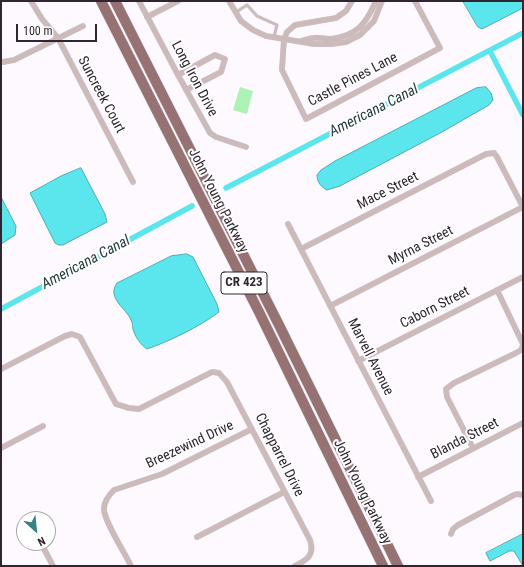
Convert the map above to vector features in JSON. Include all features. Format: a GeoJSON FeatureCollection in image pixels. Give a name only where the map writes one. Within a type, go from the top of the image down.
{"type":"FeatureCollection","features":[{"type":"Feature","properties":{"kind":"highway","name":"John Young Parkway"},"geometry":{"type":"LineString","coordinates":[[100,1],[259,312],[383,566]]}},
{"type":"Feature","properties":{"kind":"highway","name":"John Young Parkway"},"geometry":{"type":"LineString","coordinates":[[114,2],[279,325],[398,566]]}},
{"type":"Feature","properties":{"kind":"highway"},"geometry":{"type":"LineString","coordinates":[[259,312],[268,315],[279,325]]}},
{"type":"Feature","properties":{"kind":"street","name":"Suncreek Court"},"geometry":{"type":"LineString","coordinates":[[31,1],[42,19],[58,38],[133,182]]}},
{"type":"Feature","properties":{"kind":"street","name":"Long Iron Drive"},"geometry":{"type":"LineString","coordinates":[[140,1],[147,17],[210,133],[216,137],[246,147]]}},
{"type":"Feature","properties":{"kind":"street"},"geometry":{"type":"LineString","coordinates":[[147,17],[178,1]]}},
{"type":"Feature","properties":{"kind":"street"},"geometry":{"type":"LineString","coordinates":[[229,1],[241,21],[253,30],[266,36],[314,44],[346,42],[360,35],[374,21],[382,1]]}},
{"type":"Feature","properties":{"kind":"street"},"geometry":{"type":"LineString","coordinates":[[284,39],[290,28],[295,25],[336,18],[346,11],[352,1]]}},
{"type":"Feature","properties":{"kind":"street"},"geometry":{"type":"LineString","coordinates":[[301,41],[314,38],[329,39],[347,35],[358,30],[368,18],[376,1]]}},
{"type":"Feature","properties":{"kind":"street","name":"Castle Pines Lane"},"geometry":{"type":"LineString","coordinates":[[284,39],[282,70],[306,118],[440,48],[415,1]]}},
{"type":"Feature","properties":{"kind":"street"},"geometry":{"type":"LineString","coordinates":[[1,62],[14,60],[82,26]]}},
{"type":"Feature","properties":{"kind":"street"},"geometry":{"type":"LineString","coordinates":[[178,75],[215,56],[225,59],[220,72],[186,90]]}},
{"type":"Feature","properties":{"kind":"street","name":"Mace Street"},"geometry":{"type":"LineString","coordinates":[[301,249],[486,154],[494,153],[497,157],[523,207]]}},
{"type":"Feature","properties":{"kind":"street","name":"Myrna Street"},"geometry":{"type":"LineString","coordinates":[[330,306],[523,207]]}},
{"type":"Feature","properties":{"kind":"street","name":"Marvell Avenue"},"geometry":{"type":"LineString","coordinates":[[288,224],[431,501]]}},
{"type":"Feature","properties":{"kind":"street","name":"Caborn Street"},"geometry":{"type":"LineString","coordinates":[[358,361],[523,277]]}},
{"type":"Feature","properties":{"kind":"street"},"geometry":{"type":"LineString","coordinates":[[473,448],[447,397],[446,390],[454,383],[521,350],[523,344],[497,290]]}},
{"type":"Feature","properties":{"kind":"street","name":"Chapparrel Drive"},"geometry":{"type":"LineString","coordinates":[[1,369],[65,336],[72,334],[80,337],[116,404],[139,409],[212,372],[220,372],[227,382],[310,540],[312,547],[310,554],[304,561],[295,566]]}},
{"type":"Feature","properties":{"kind":"street","name":"Blanda Street"},"geometry":{"type":"LineString","coordinates":[[418,476],[523,423]]}},
{"type":"Feature","properties":{"kind":"street"},"geometry":{"type":"LineString","coordinates":[[1,448],[43,426]]}},
{"type":"Feature","properties":{"kind":"street","name":"Breezewind Drive"},"geometry":{"type":"LineString","coordinates":[[131,566],[104,509],[109,495],[114,490],[162,474],[252,429]]}},
{"type":"Feature","properties":{"kind":"street"},"geometry":{"type":"LineString","coordinates":[[197,537],[284,492]]}},
{"type":"Feature","properties":{"kind":"street"},"geometry":{"type":"LineString","coordinates":[[451,534],[453,529],[458,525],[514,495],[523,495]]}},
{"type":"Feature","properties":{"kind":"street"},"geometry":{"type":"LineString","coordinates":[[45,551],[53,566]]}},
{"type":"Feature","properties":{"kind":"lane"},"geometry":{"type":"LineString","coordinates":[[235,12],[247,5],[257,16],[277,26],[274,37]]}},
{"type":"Feature","properties":{"kind":"green space"},"geometry":{"type":"Polygon","coordinates":[[[240,87],[253,91],[247,114],[233,110],[240,87]]]}},
{"type":"Feature","properties":{"kind":"water"},"geometry":{"type":"Polygon","coordinates":[[[463,1],[523,1],[523,8],[482,29],[478,27],[463,1]]]}},
{"type":"Feature","properties":{"kind":"water"},"geometry":{"type":"Polygon","coordinates":[[[486,87],[491,93],[493,100],[489,105],[442,132],[340,186],[327,190],[321,186],[317,175],[321,170],[335,161],[476,88],[486,87]]]}},
{"type":"Feature","properties":{"kind":"water"},"geometry":{"type":"Polygon","coordinates":[[[81,168],[105,214],[107,222],[63,245],[59,245],[55,243],[30,193],[61,176],[81,168]]]}},
{"type":"Feature","properties":{"kind":"water"},"geometry":{"type":"Polygon","coordinates":[[[1,197],[16,226],[15,235],[1,244],[1,197]]]}},
{"type":"Feature","properties":{"kind":"water"},"geometry":{"type":"Polygon","coordinates":[[[187,254],[193,257],[217,304],[219,312],[203,323],[184,333],[147,349],[140,343],[134,332],[132,321],[118,303],[114,294],[114,288],[117,283],[171,256],[187,254]]]}},
{"type":"Feature","properties":{"kind":"water"},"geometry":{"type":"Polygon","coordinates":[[[523,534],[523,566],[514,551],[509,551],[490,561],[486,553],[523,534]]]}},
{"type":"Feature","properties":{"kind":"waterway","name":"Americana Canal"},"geometry":{"type":"LineString","coordinates":[[226,188],[523,33]]}},
{"type":"Feature","properties":{"kind":"waterway"},"geometry":{"type":"LineString","coordinates":[[490,51],[523,115]]}},
{"type":"Feature","properties":{"kind":"waterway","name":"Americana Canal"},"geometry":{"type":"LineString","coordinates":[[1,309],[192,206]]}}]}
